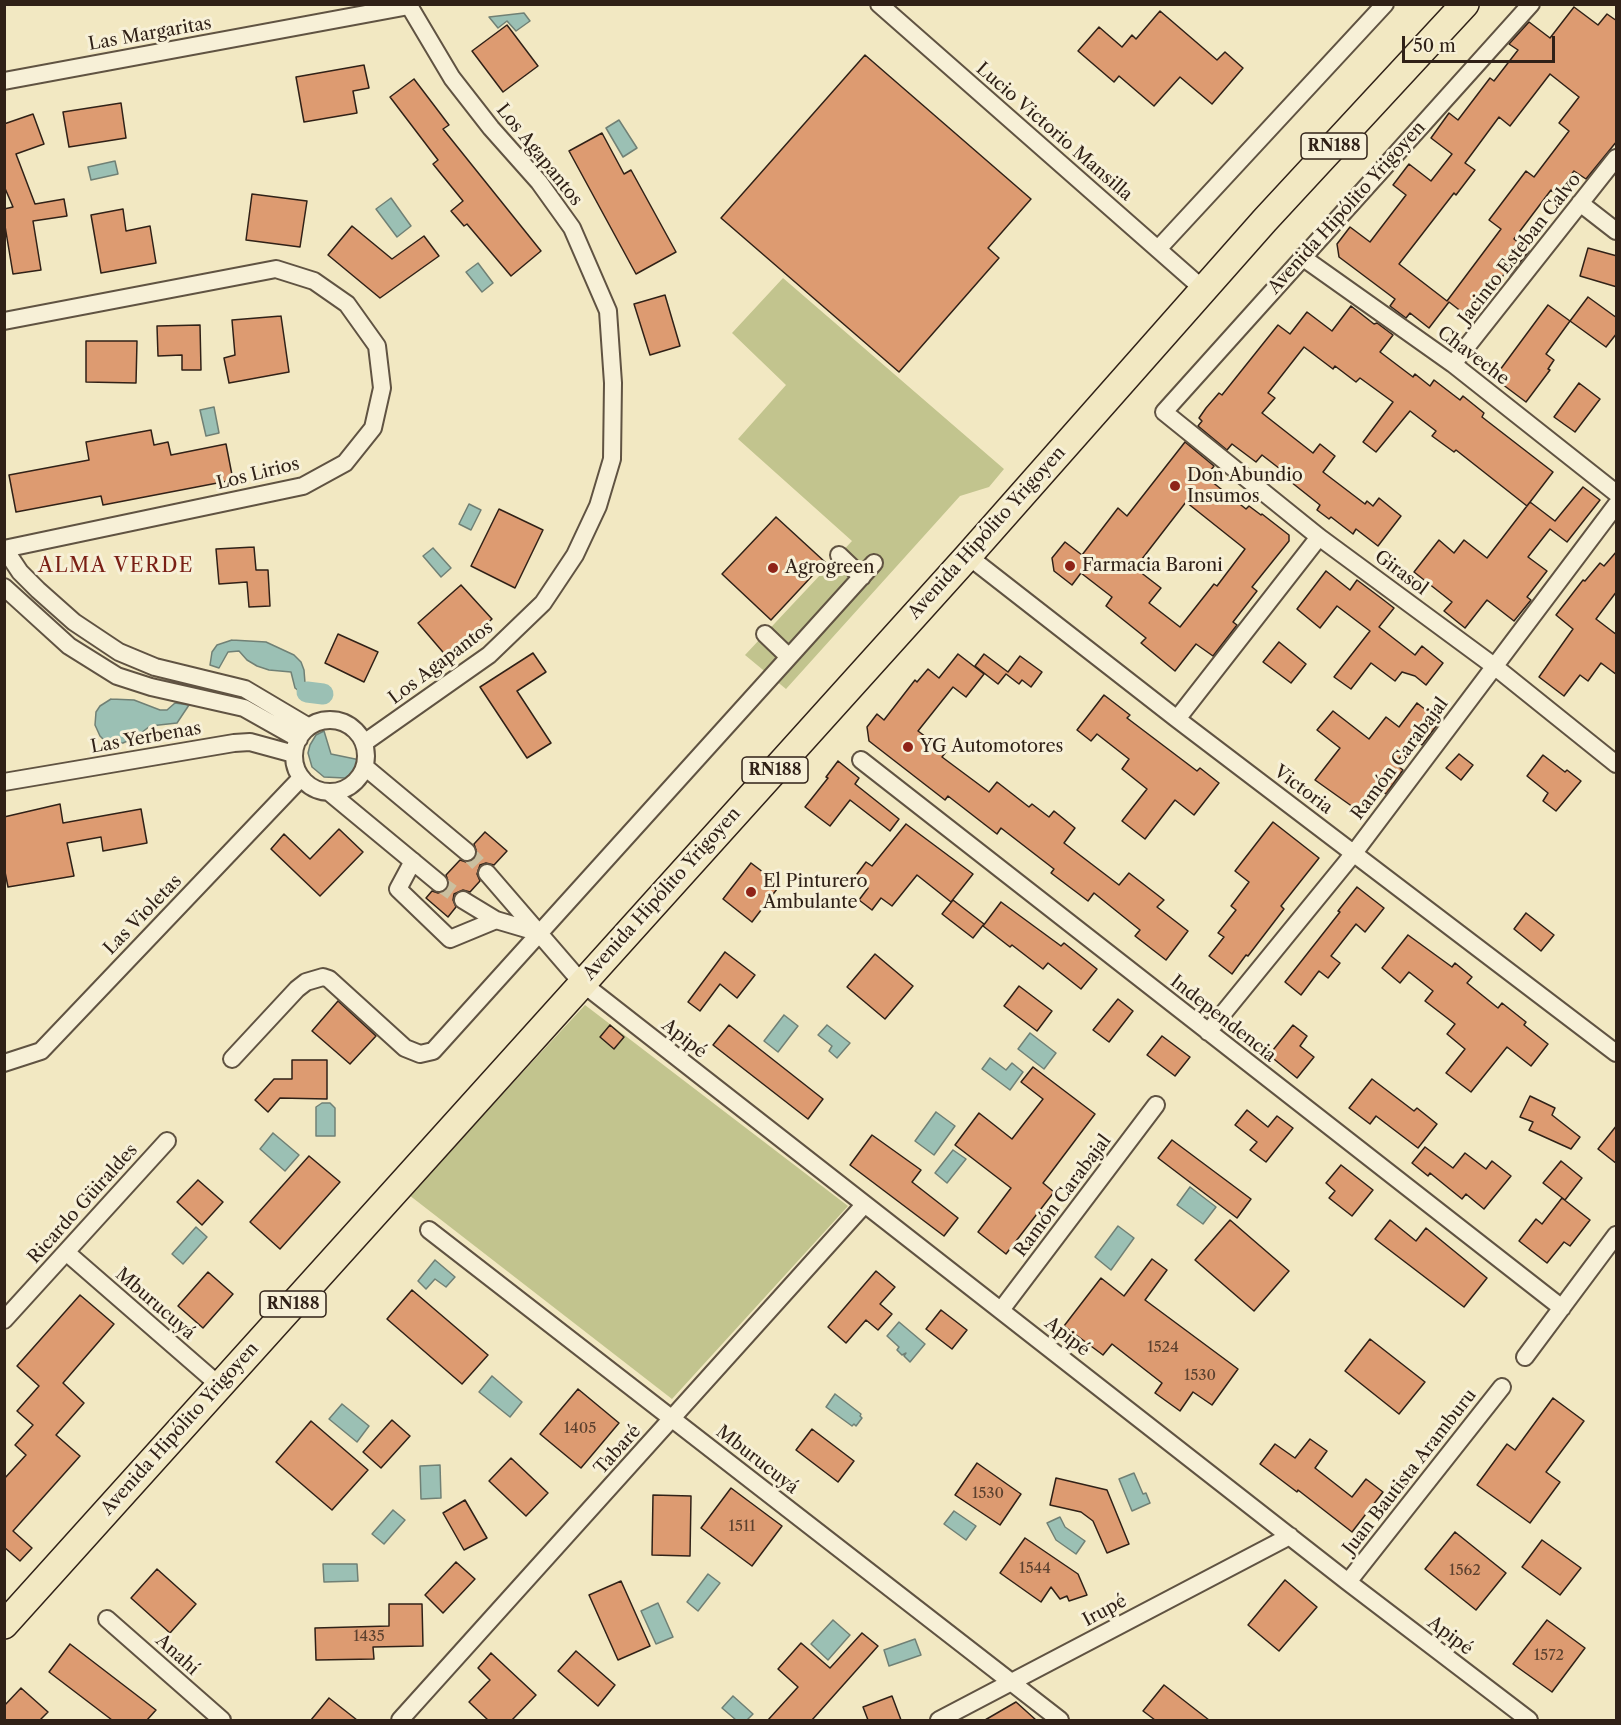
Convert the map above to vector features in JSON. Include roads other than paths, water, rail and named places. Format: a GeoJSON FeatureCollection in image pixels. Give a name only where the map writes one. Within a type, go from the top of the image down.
{"type":"FeatureCollection","features":[{"type":"Feature","properties":{"kind":"main road","name":"Avenida Hipólito Yrigoyen"},"geometry":{"type":"LineString","coordinates":[[4,1625],[968,556],[1203,289],[1466,4]]}},
{"type":"Feature","properties":{"kind":"street","name":"Lucio Victorio Mansilla"},"geometry":{"type":"LineString","coordinates":[[879,4],[1203,289]]}},
{"type":"Feature","properties":{"kind":"street"},"geometry":{"type":"LineString","coordinates":[[1158,249],[1385,4]]}},
{"type":"Feature","properties":{"kind":"street","name":"Avenida Hipólito Yrigoyen"},"geometry":{"type":"LineString","coordinates":[[1164,412],[1531,4]]}},
{"type":"Feature","properties":{"kind":"street","name":"Las Margaritas"},"geometry":{"type":"LineString","coordinates":[[4,81],[408,5]]}},
{"type":"Feature","properties":{"kind":"street","name":"Los Agapantos"},"geometry":{"type":"LineString","coordinates":[[364,743],[489,655],[543,603],[575,555],[598,506],[612,459],[614,383],[608,311],[572,228],[539,182],[491,128],[452,78],[408,5]]}},
{"type":"Feature","properties":{"kind":"street","name":"Jacinto Esteban Calvo"},"geometry":{"type":"LineString","coordinates":[[1453,364],[1617,158]]}},
{"type":"Feature","properties":{"kind":"street"},"geometry":{"type":"LineString","coordinates":[[1580,203],[1617,231]]}},
{"type":"Feature","properties":{"kind":"street","name":"Chaveche"},"geometry":{"type":"LineString","coordinates":[[1302,258],[1453,364],[1617,493]]}},
{"type":"Feature","properties":{"kind":"street","name":"Los Lirios"},"geometry":{"type":"LineString","coordinates":[[4,321],[276,269],[314,281],[347,304],[377,346],[382,388],[373,428],[345,463],[303,486],[5,549]]}},
{"type":"Feature","properties":{"kind":"street","name":"Girasol"},"geometry":{"type":"LineString","coordinates":[[1164,412],[1319,537],[1494,666],[1617,764]]}},
{"type":"Feature","properties":{"kind":"street","name":"Ramón Carabajal"},"geometry":{"type":"LineString","coordinates":[[1208,1032],[1354,853],[1617,505]]}},
{"type":"Feature","properties":{"kind":"street"},"geometry":{"type":"LineString","coordinates":[[1177,719],[1319,537]]}},
{"type":"Feature","properties":{"kind":"street"},"geometry":{"type":"LineString","coordinates":[[5,549],[20,572],[38,590],[74,622],[119,652],[155,667],[245,689],[301,740]]}},
{"type":"Feature","properties":{"kind":"street"},"geometry":{"type":"LineString","coordinates":[[839,555],[862,577]]}},
{"type":"Feature","properties":{"kind":"street","name":"Victoria"},"geometry":{"type":"LineString","coordinates":[[968,556],[1177,719],[1617,1053]]}},
{"type":"Feature","properties":{"kind":"street"},"geometry":{"type":"LineString","coordinates":[[232,1059],[297,989],[315,979],[329,979],[405,1048],[420,1054],[434,1051],[874,563]]}},
{"type":"Feature","properties":{"kind":"street"},"geometry":{"type":"LineString","coordinates":[[4,587],[69,646],[117,676],[151,687],[244,708],[301,740]]}},
{"type":"Feature","properties":{"kind":"street"},"geometry":{"type":"LineString","coordinates":[[765,634],[789,657]]}},
{"type":"Feature","properties":{"kind":"street"},"geometry":{"type":"LineString","coordinates":[[329,792],[339,791],[355,783],[364,767],[366,756],[364,743],[359,734],[341,722],[330,720],[319,722],[301,740],[295,762],[301,778],[309,785],[329,792],[439,883]]}},
{"type":"Feature","properties":{"kind":"street","name":"Las Yerbenas"},"geometry":{"type":"LineString","coordinates":[[4,782],[234,743],[301,740]]}},
{"type":"Feature","properties":{"kind":"street","name":"Independencia"},"geometry":{"type":"LineString","coordinates":[[861,760],[1562,1308]]}},
{"type":"Feature","properties":{"kind":"street"},"geometry":{"type":"LineString","coordinates":[[364,767],[468,852]]}},
{"type":"Feature","properties":{"kind":"street","name":"Las Violetas"},"geometry":{"type":"LineString","coordinates":[[4,1063],[41,1051],[301,778]]}},
{"type":"Feature","properties":{"kind":"street"},"geometry":{"type":"LineString","coordinates":[[413,861],[398,889],[450,939],[496,920]]}},
{"type":"Feature","properties":{"kind":"street","name":"Apipé"},"geometry":{"type":"LineString","coordinates":[[487,873],[582,983],[1348,1582],[1529,1720]]}},
{"type":"Feature","properties":{"kind":"street"},"geometry":{"type":"LineString","coordinates":[[463,900],[496,920],[540,933]]}},
{"type":"Feature","properties":{"kind":"street","name":"Ramón Carabajal"},"geometry":{"type":"LineString","coordinates":[[1001,1310],[1156,1105]]}},
{"type":"Feature","properties":{"kind":"street","name":"Ricardo Güiraldes"},"geometry":{"type":"LineString","coordinates":[[4,1320],[167,1140]]}},
{"type":"Feature","properties":{"kind":"street","name":"Tabaré"},"geometry":{"type":"LineString","coordinates":[[400,1720],[864,1205]]}},
{"type":"Feature","properties":{"kind":"street","name":"Mburucuyá"},"geometry":{"type":"LineString","coordinates":[[429,1230],[1060,1720]]}},
{"type":"Feature","properties":{"kind":"street"},"geometry":{"type":"LineString","coordinates":[[1525,1358],[1617,1235]]}},
{"type":"Feature","properties":{"kind":"street","name":"Mburucuyá"},"geometry":{"type":"LineString","coordinates":[[66,1252],[219,1385]]}},
{"type":"Feature","properties":{"kind":"street","name":"Juan Bautista Aramburu"},"geometry":{"type":"LineString","coordinates":[[1348,1582],[1502,1387]]}},
{"type":"Feature","properties":{"kind":"street","name":"Irupé"},"geometry":{"type":"LineString","coordinates":[[939,1720],[1290,1536]]}},
{"type":"Feature","properties":{"kind":"street","name":"Anahí"},"geometry":{"type":"LineString","coordinates":[[107,1619],[222,1720]]}},
{"type":"Feature","properties":{"kind":"water"},"geometry":{"type":"Polygon","coordinates":[[[524,13],[530,21],[516,31],[507,21],[498,28],[489,17],[524,13]]]}},
{"type":"Feature","properties":{"kind":"water"},"geometry":{"type":"Polygon","coordinates":[[[619,120],[637,148],[623,157],[606,128],[619,120]]]}},
{"type":"Feature","properties":{"kind":"water"},"geometry":{"type":"Polygon","coordinates":[[[115,161],[118,174],[91,180],[88,167],[115,161]]]}},
{"type":"Feature","properties":{"kind":"water"},"geometry":{"type":"Polygon","coordinates":[[[391,198],[411,226],[397,237],[376,209],[391,198]]]}},
{"type":"Feature","properties":{"kind":"water"},"geometry":{"type":"Polygon","coordinates":[[[478,263],[493,283],[482,292],[466,272],[478,263]]]}},
{"type":"Feature","properties":{"kind":"water"},"geometry":{"type":"Polygon","coordinates":[[[214,407],[219,433],[206,436],[200,410],[214,407]]]}},
{"type":"Feature","properties":{"kind":"water"},"geometry":{"type":"Polygon","coordinates":[[[469,504],[481,510],[471,530],[459,524],[469,504]]]}},
{"type":"Feature","properties":{"kind":"water"},"geometry":{"type":"Polygon","coordinates":[[[433,548],[451,568],[441,577],[423,556],[433,548]]]}},
{"type":"Feature","properties":{"kind":"water"},"geometry":{"type":"Polygon","coordinates":[[[232,640],[266,642],[294,655],[301,662],[305,683],[310,687],[304,695],[295,688],[291,672],[269,670],[257,666],[239,651],[228,652],[219,668],[210,665],[212,652],[217,645],[232,640]]]}},
{"type":"Feature","properties":{"kind":"water"},"geometry":{"type":"Polygon","coordinates":[[[111,699],[134,700],[160,710],[167,710],[175,703],[189,705],[177,723],[150,726],[136,737],[123,743],[114,743],[105,741],[95,725],[96,712],[100,706],[111,699]]]}},
{"type":"Feature","properties":{"kind":"water"},"geometry":{"type":"Polygon","coordinates":[[[324,731],[331,754],[360,760],[354,771],[345,778],[324,777],[312,767],[308,753],[310,745],[316,735],[324,731]]]}},
{"type":"Feature","properties":{"kind":"water"},"geometry":{"type":"Polygon","coordinates":[[[784,1015],[798,1026],[778,1052],[764,1041],[784,1015]]]}},
{"type":"Feature","properties":{"kind":"water"},"geometry":{"type":"Polygon","coordinates":[[[827,1025],[850,1043],[837,1058],[829,1051],[832,1046],[818,1035],[827,1025]]]}},
{"type":"Feature","properties":{"kind":"water"},"geometry":{"type":"Polygon","coordinates":[[[1030,1033],[1056,1053],[1044,1069],[1018,1049],[1030,1033]]]}},
{"type":"Feature","properties":{"kind":"water"},"geometry":{"type":"Polygon","coordinates":[[[990,1058],[1006,1070],[1012,1063],[1023,1072],[1010,1090],[982,1069],[990,1058]]]}},
{"type":"Feature","properties":{"kind":"water"},"geometry":{"type":"Polygon","coordinates":[[[322,1103],[330,1103],[335,1108],[335,1136],[316,1136],[316,1107],[322,1103]]]}},
{"type":"Feature","properties":{"kind":"water"},"geometry":{"type":"Polygon","coordinates":[[[936,1112],[955,1126],[934,1155],[915,1141],[936,1112]]]}},
{"type":"Feature","properties":{"kind":"water"},"geometry":{"type":"Polygon","coordinates":[[[273,1133],[299,1155],[285,1171],[260,1149],[273,1133]]]}},
{"type":"Feature","properties":{"kind":"water"},"geometry":{"type":"Polygon","coordinates":[[[953,1150],[966,1159],[947,1183],[935,1173],[953,1150]]]}},
{"type":"Feature","properties":{"kind":"water"},"geometry":{"type":"Polygon","coordinates":[[[1190,1187],[1216,1207],[1203,1224],[1177,1205],[1190,1187]]]}},
{"type":"Feature","properties":{"kind":"water"},"geometry":{"type":"Polygon","coordinates":[[[1118,1226],[1134,1238],[1111,1270],[1095,1257],[1118,1226]]]}},
{"type":"Feature","properties":{"kind":"water"},"geometry":{"type":"Polygon","coordinates":[[[196,1227],[207,1237],[183,1264],[172,1254],[196,1227]]]}},
{"type":"Feature","properties":{"kind":"water"},"geometry":{"type":"Polygon","coordinates":[[[435,1260],[455,1277],[446,1287],[435,1279],[426,1289],[418,1281],[435,1260]]]}},
{"type":"Feature","properties":{"kind":"water"},"geometry":{"type":"Polygon","coordinates":[[[899,1322],[925,1344],[910,1362],[904,1356],[906,1353],[902,1355],[897,1350],[899,1347],[887,1336],[899,1322]]]}},
{"type":"Feature","properties":{"kind":"water"},"geometry":{"type":"Polygon","coordinates":[[[492,1376],[522,1402],[510,1417],[479,1392],[492,1376]]]}},
{"type":"Feature","properties":{"kind":"water"},"geometry":{"type":"Polygon","coordinates":[[[835,1394],[861,1414],[862,1418],[856,1426],[854,1424],[852,1426],[826,1407],[835,1394]]]}},
{"type":"Feature","properties":{"kind":"water"},"geometry":{"type":"Polygon","coordinates":[[[342,1404],[369,1426],[357,1442],[329,1419],[342,1404]]]}},
{"type":"Feature","properties":{"kind":"water"},"geometry":{"type":"Polygon","coordinates":[[[440,1465],[441,1498],[421,1499],[420,1466],[440,1465]]]}},
{"type":"Feature","properties":{"kind":"water"},"geometry":{"type":"Polygon","coordinates":[[[1134,1473],[1143,1494],[1146,1493],[1150,1503],[1132,1511],[1119,1479],[1134,1473]]]}},
{"type":"Feature","properties":{"kind":"water"},"geometry":{"type":"Polygon","coordinates":[[[393,1510],[405,1520],[384,1544],[372,1534],[393,1510]]]}},
{"type":"Feature","properties":{"kind":"water"},"geometry":{"type":"Polygon","coordinates":[[[954,1511],[976,1526],[966,1540],[944,1524],[954,1511]]]}},
{"type":"Feature","properties":{"kind":"water"},"geometry":{"type":"Polygon","coordinates":[[[1060,1517],[1065,1527],[1085,1541],[1076,1554],[1056,1540],[1047,1523],[1060,1517]]]}},
{"type":"Feature","properties":{"kind":"water"},"geometry":{"type":"Polygon","coordinates":[[[323,1564],[357,1564],[358,1581],[324,1582],[323,1564]]]}},
{"type":"Feature","properties":{"kind":"water"},"geometry":{"type":"Polygon","coordinates":[[[708,1574],[720,1583],[698,1611],[687,1602],[708,1574]]]}},
{"type":"Feature","properties":{"kind":"water"},"geometry":{"type":"Polygon","coordinates":[[[658,1603],[673,1637],[656,1644],[641,1611],[658,1603]]]}},
{"type":"Feature","properties":{"kind":"water"},"geometry":{"type":"Polygon","coordinates":[[[833,1620],[850,1635],[828,1660],[811,1644],[833,1620]]]}},
{"type":"Feature","properties":{"kind":"water"},"geometry":{"type":"Polygon","coordinates":[[[915,1639],[921,1655],[889,1666],[884,1650],[915,1639]]]}},
{"type":"Feature","properties":{"kind":"water"},"geometry":{"type":"Polygon","coordinates":[[[733,1696],[753,1714],[747,1720],[736,1720],[722,1708],[733,1696]]]}},
{"type":"Feature","properties":{"kind":"waterway"},"geometry":{"type":"LineString","coordinates":[[307,692],[323,694]]}},
{"type":"Feature","properties":{"kind":"tunnel"},"geometry":{"type":"LineString","coordinates":[[467,852],[487,873]]}},
{"type":"Feature","properties":{"kind":"tunnel"},"geometry":{"type":"LineString","coordinates":[[439,883],[463,900]]}},
{"type":"Feature","properties":{"kind":"place","name":"Don Abundio Insumos"},"geometry":{"type":"Point","coordinates":[1175,486]}},
{"type":"Feature","properties":{"kind":"place","name":"Farmacia Baroni"},"geometry":{"type":"Point","coordinates":[1070,566]}},
{"type":"Feature","properties":{"kind":"place","name":"Agrogreen"},"geometry":{"type":"Point","coordinates":[773,568]}},
{"type":"Feature","properties":{"kind":"place","name":"YG Automotores"},"geometry":{"type":"Point","coordinates":[908,747]}},
{"type":"Feature","properties":{"kind":"place","name":"El Pinturero Ambulante"},"geometry":{"type":"Point","coordinates":[751,892]}},
{"type":"Feature","properties":{"kind":"district","name":"ALMA VERDE"},"geometry":{"type":"Point","coordinates":[116,566]}}]}
